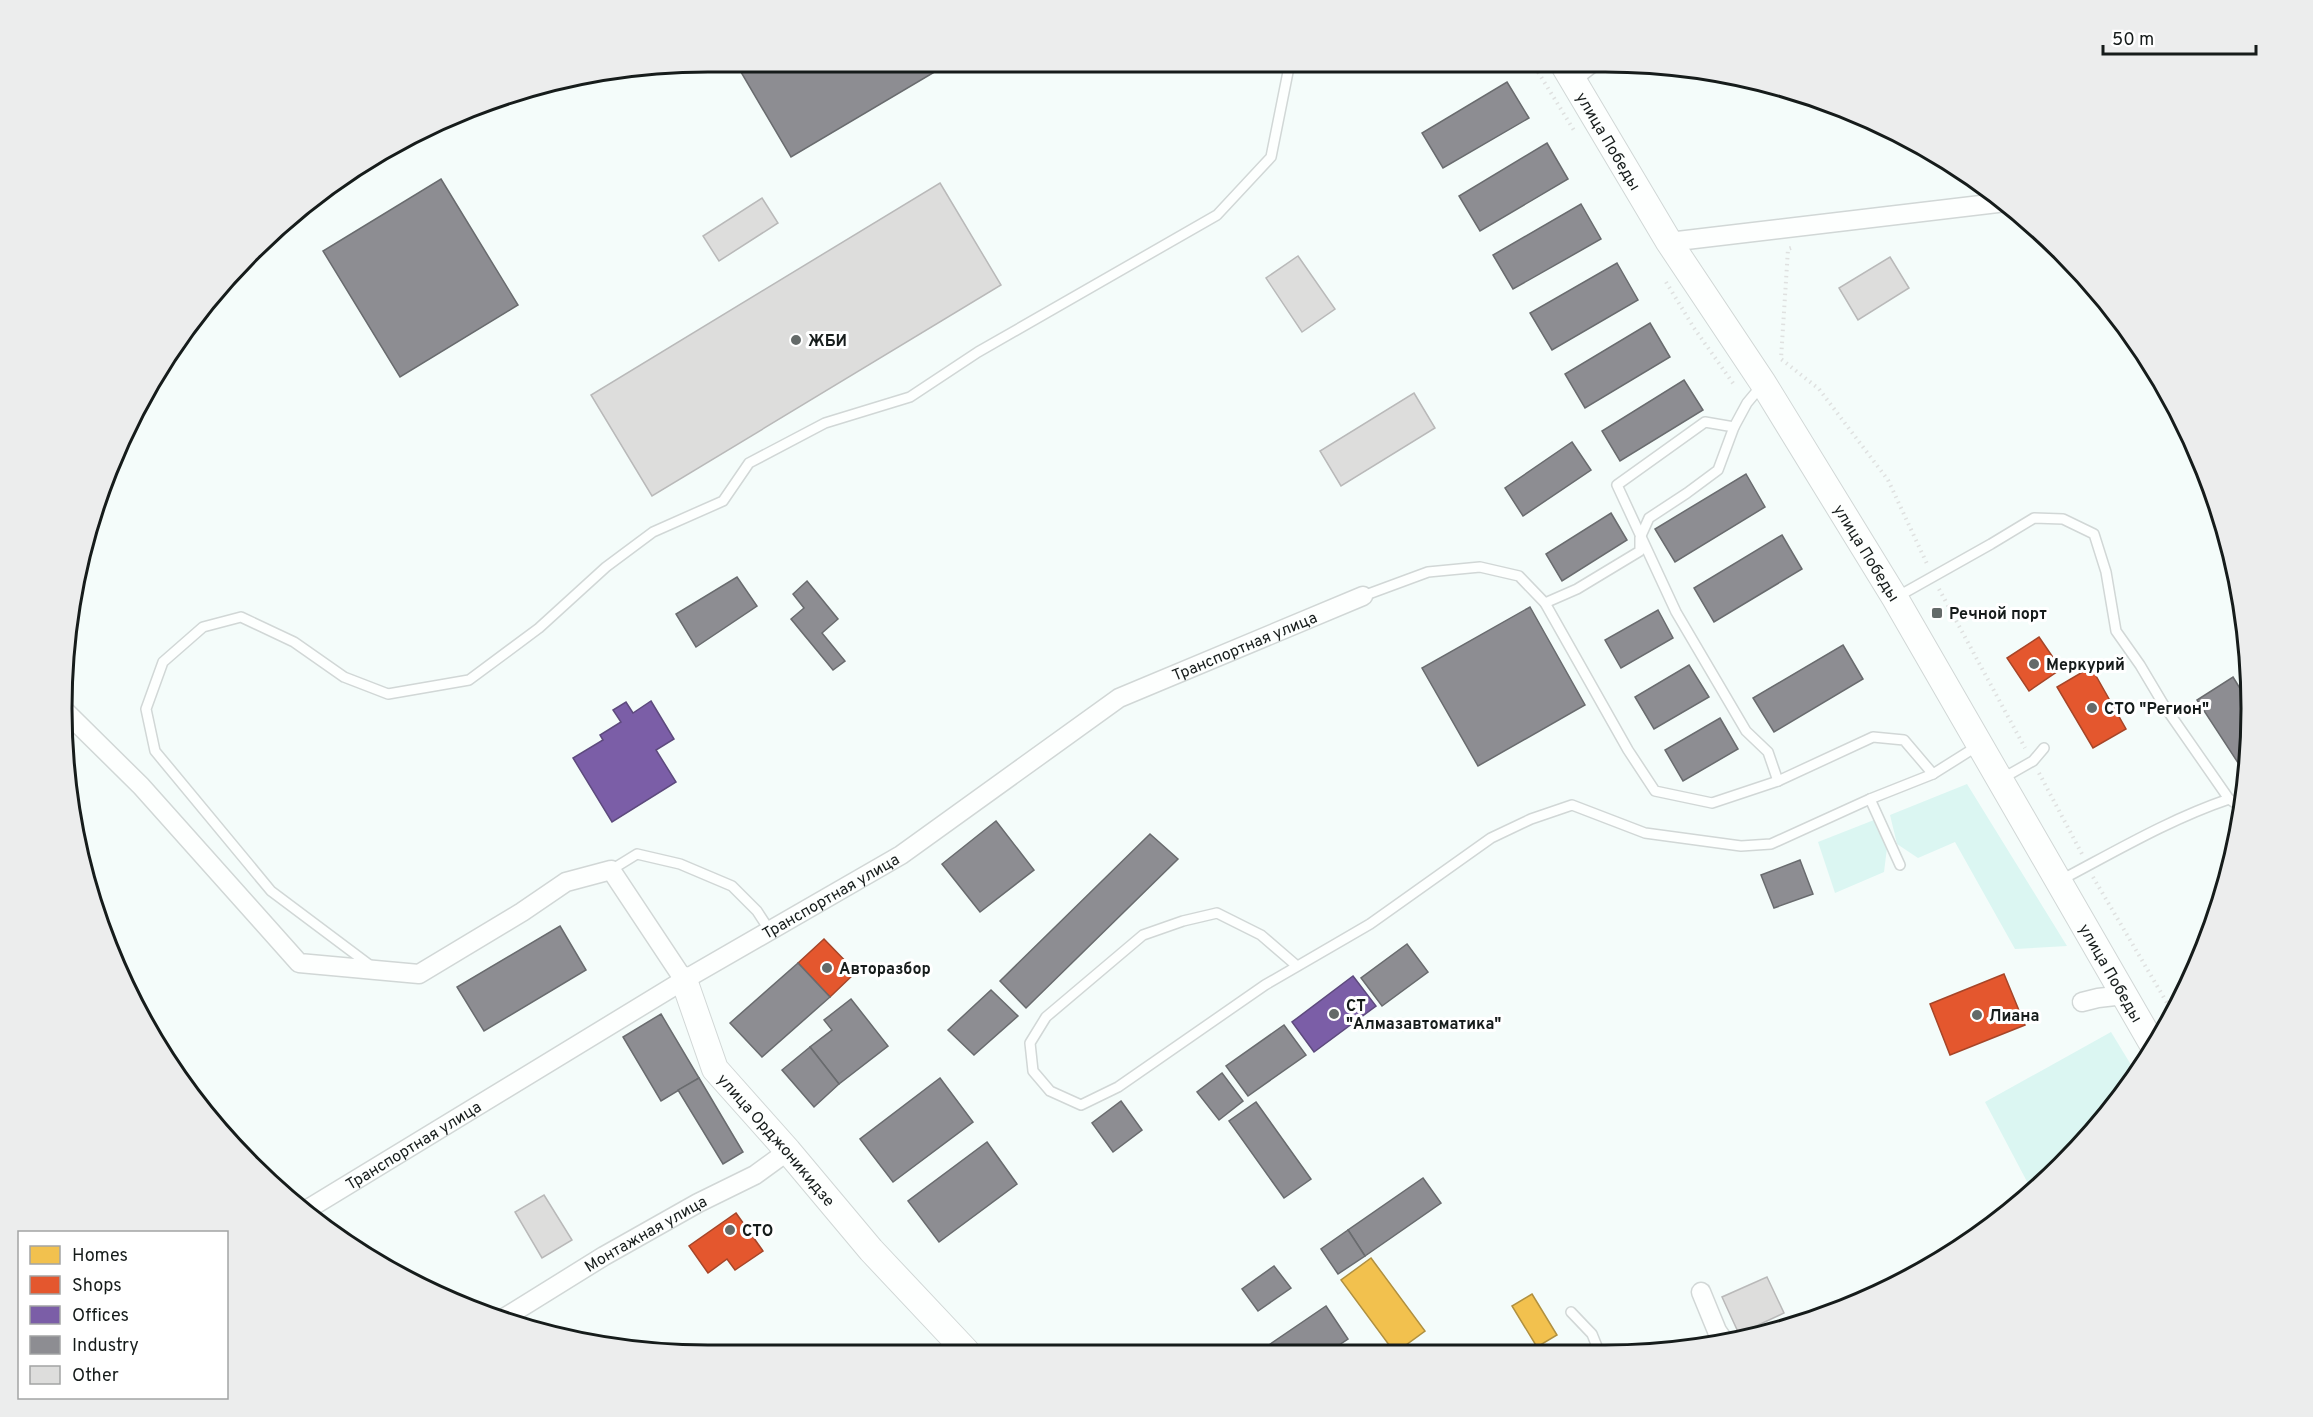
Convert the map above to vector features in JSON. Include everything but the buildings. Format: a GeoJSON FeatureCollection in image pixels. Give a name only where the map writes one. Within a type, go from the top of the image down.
{"type":"FeatureCollection","features":[{"type":"Feature","properties":{"kind":"main road","name":"улица Победы"},"geometry":{"type":"LineString","coordinates":[[1578,72],[1669,242],[1755,393],[1895,598],[2149,1038]]}},
{"type":"Feature","properties":{"kind":"main road","name":"улица Орджоникидзе"},"geometry":{"type":"LineString","coordinates":[[684,980],[715,1069],[871,1250],[960,1345]]}},
{"type":"Feature","properties":{"kind":"street"},"geometry":{"type":"LineString","coordinates":[[1669,242],[1992,204]]}},
{"type":"Feature","properties":{"kind":"street","name":"Транспортная улица"},"geometry":{"type":"LineString","coordinates":[[313,1206],[684,980],[901,855],[1119,698],[1363,596]]}},
{"type":"Feature","properties":{"kind":"street"},"geometry":{"type":"LineString","coordinates":[[72,718],[141,786],[299,963],[418,974],[522,912],[566,882],[611,870]]}},
{"type":"Feature","properties":{"kind":"street","name":"улица Орджоникидзе"},"geometry":{"type":"LineString","coordinates":[[611,870],[684,980]]}},
{"type":"Feature","properties":{"kind":"street"},"geometry":{"type":"LineString","coordinates":[[2082,1002],[2124,995]]}},
{"type":"Feature","properties":{"kind":"street","name":"Монтажная улица"},"geometry":{"type":"LineString","coordinates":[[512,1313],[604,1256],[698,1203],[755,1175],[788,1151]]}},
{"type":"Feature","properties":{"kind":"street"},"geometry":{"type":"LineString","coordinates":[[1701,1292],[1720,1335]]}},
{"type":"Feature","properties":{"kind":"lane"},"geometry":{"type":"LineString","coordinates":[[376,970],[271,891],[155,751],[146,709],[162,662],[203,627],[241,617],[294,642],[344,677],[388,694],[470,680],[539,628],[606,567],[653,532],[723,501],[749,463],[825,423],[910,397],[998,340],[1217,215],[1271,157],[1288,72]]}},
{"type":"Feature","properties":{"kind":"lane"},"geometry":{"type":"LineString","coordinates":[[1545,603],[1577,588],[1640,551],[1640,538],[1649,518],[1718,470],[1734,427],[1755,393]]}},
{"type":"Feature","properties":{"kind":"lane"},"geometry":{"type":"LineString","coordinates":[[1734,427],[1705,422],[1617,485],[1676,612],[1746,731],[1768,752],[1778,781]]}},
{"type":"Feature","properties":{"kind":"lane"},"geometry":{"type":"LineString","coordinates":[[1895,598],[2034,518],[2063,519],[2094,534],[2106,572],[2116,631],[2165,707],[2229,799],[2234,802]]}},
{"type":"Feature","properties":{"kind":"lane"},"geometry":{"type":"LineString","coordinates":[[1363,596],[1428,572],[1480,567],[1519,576],[1545,603],[1628,750],[1655,791],[1712,803],[1778,781],[1873,737],[1904,740],[1933,774]]}},
{"type":"Feature","properties":{"kind":"lane"},"geometry":{"type":"LineString","coordinates":[[1297,966],[1261,935],[1217,914],[1184,921],[1143,935],[1046,1017],[1030,1043],[1033,1071],[1050,1091],[1081,1105],[1118,1087],[1265,985],[1370,924],[1491,838],[1531,819],[1572,806],[1645,833],[1741,846],[1771,844],[1870,799],[1933,774],[1981,744]]}},
{"type":"Feature","properties":{"kind":"lane"},"geometry":{"type":"LineString","coordinates":[[2001,779],[2033,761],[2044,748]]}},
{"type":"Feature","properties":{"kind":"lane"},"geometry":{"type":"LineString","coordinates":[[1870,799],[1900,865]]}},
{"type":"Feature","properties":{"kind":"lane"},"geometry":{"type":"LineString","coordinates":[[2058,881],[2134,840],[2204,807],[2229,799]]}},
{"type":"Feature","properties":{"kind":"lane"},"geometry":{"type":"LineString","coordinates":[[611,870],[637,854],[680,864],[732,886],[757,911],[770,931]]}},
{"type":"Feature","properties":{"kind":"lane"},"geometry":{"type":"LineString","coordinates":[[1571,1312],[1592,1334],[1596,1345]]}},
{"type":"Feature","properties":{"kind":"path"},"geometry":{"type":"LineString","coordinates":[[1538,72],[1578,137]]}},
{"type":"Feature","properties":{"kind":"path"},"geometry":{"type":"LineString","coordinates":[[1800,247],[1788,249],[1781,360],[1819,389],[1888,480],[1933,577],[2033,761],[2088,866],[2096,886],[2168,1004]]}},
{"type":"Feature","properties":{"kind":"path"},"geometry":{"type":"LineString","coordinates":[[1663,278],[1694,328],[1755,393]]}},
{"type":"Feature","properties":{"kind":"shaded area"},"geometry":{"type":"Polygon","coordinates":[[[1967,784],[2067,946],[2015,949],[1955,842],[1918,858],[1897,844],[1890,815],[1967,784]]]}},
{"type":"Feature","properties":{"kind":"shaded area"},"geometry":{"type":"Polygon","coordinates":[[[1874,820],[1887,848],[1884,872],[1835,893],[1818,842],[1874,820]]]}},
{"type":"Feature","properties":{"kind":"shaded area"},"geometry":{"type":"Polygon","coordinates":[[[2111,1032],[2131,1065],[2083,1128],[2055,1159],[2028,1183],[1985,1102],[2111,1032]]]}},
{"type":"Feature","properties":{"kind":"place","name":"ЖБИ"},"geometry":{"type":"Point","coordinates":[796,340]}},
{"type":"Feature","properties":{"kind":"place","name":"Речной порт"},"geometry":{"type":"Point","coordinates":[1937,613]}},
{"type":"Feature","properties":{"kind":"place","name":"Меркурий"},"geometry":{"type":"Point","coordinates":[2034,664]}},
{"type":"Feature","properties":{"kind":"place","name":"СТО \"Регион\""},"geometry":{"type":"Point","coordinates":[2092,708]}},
{"type":"Feature","properties":{"kind":"place","name":"Авторазбор"},"geometry":{"type":"Point","coordinates":[827,968]}},
{"type":"Feature","properties":{"kind":"place","name":"СТ \"Алмазавтоматика\""},"geometry":{"type":"Point","coordinates":[1334,1014]}},
{"type":"Feature","properties":{"kind":"place","name":"Лиана"},"geometry":{"type":"Point","coordinates":[1977,1015]}},
{"type":"Feature","properties":{"kind":"place","name":"СТО"},"geometry":{"type":"Point","coordinates":[730,1230]}}]}
